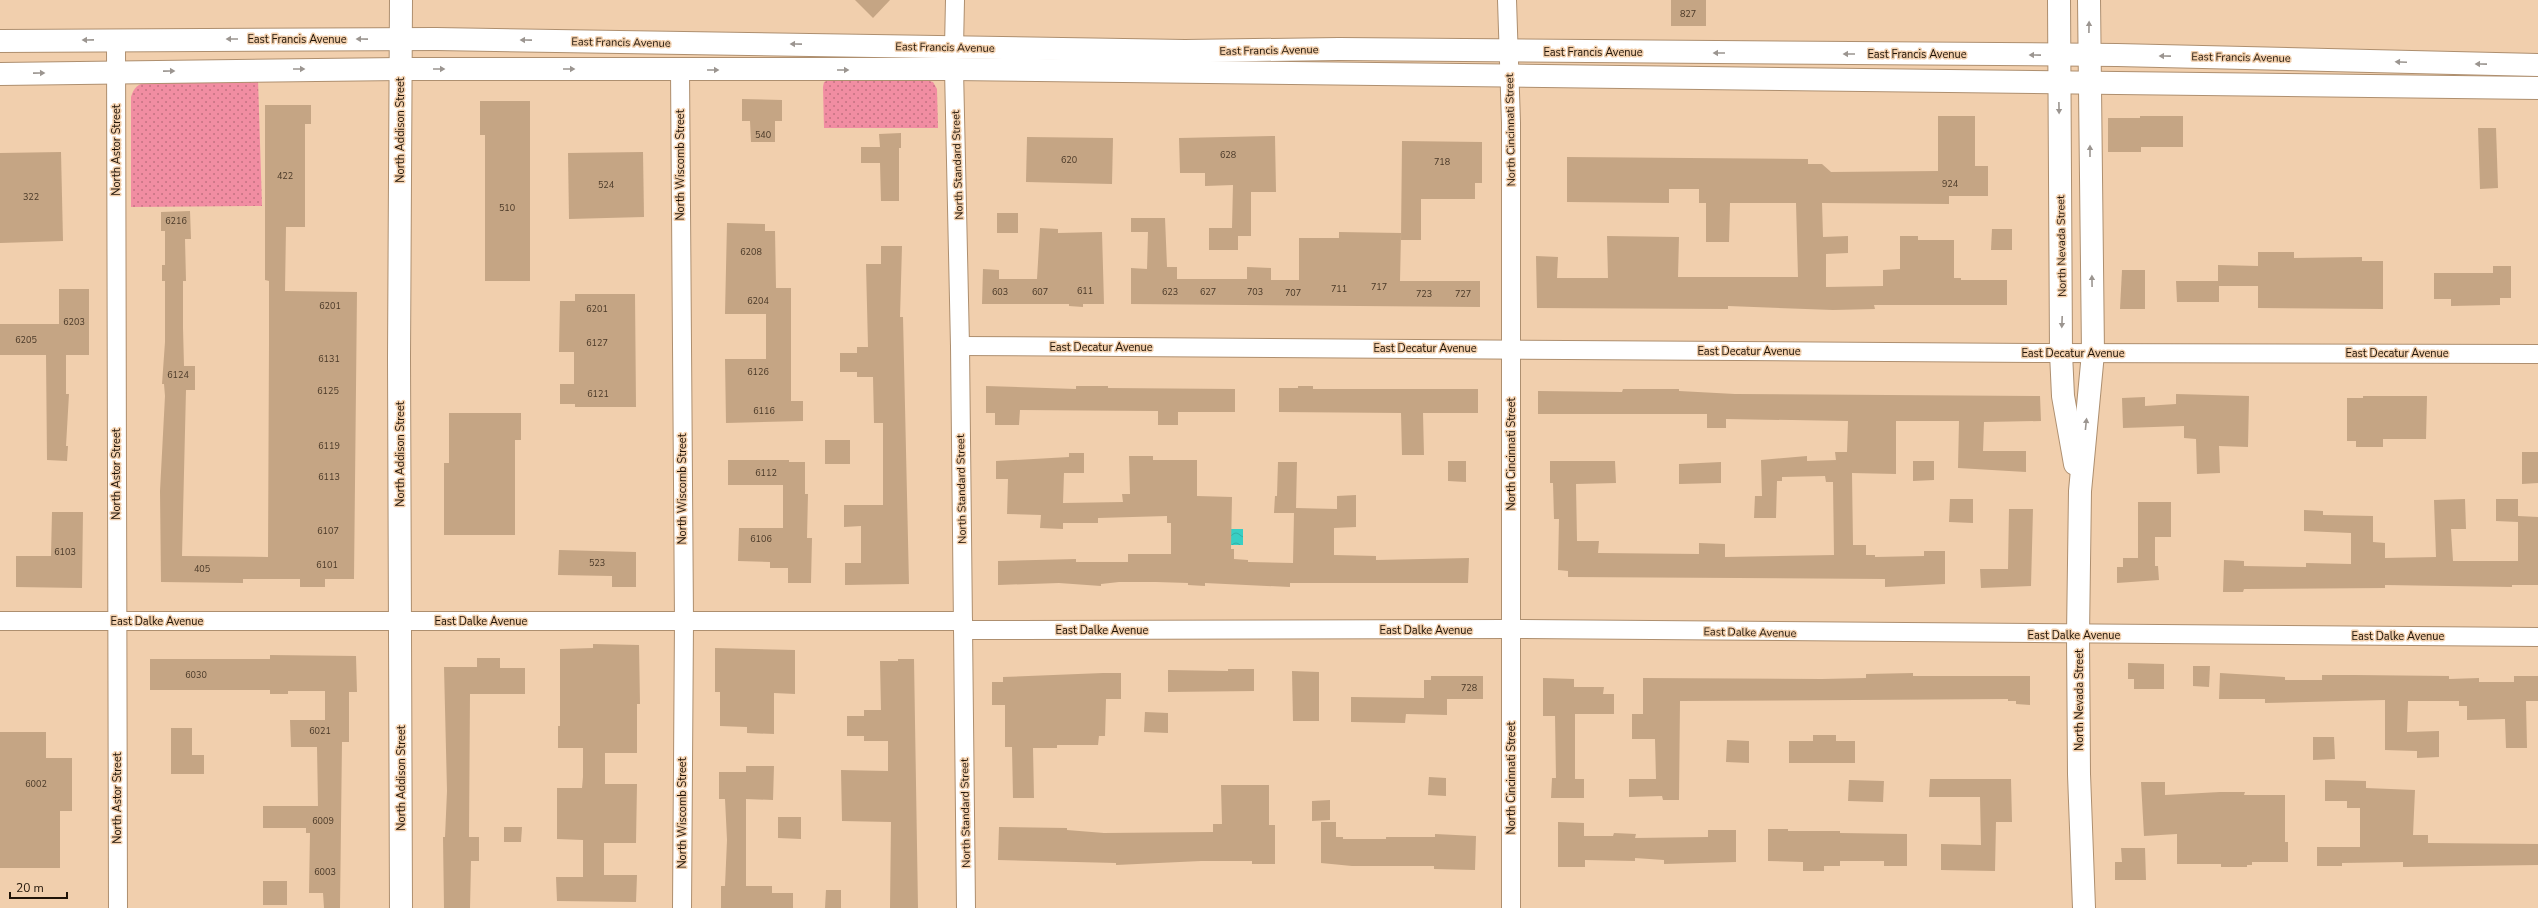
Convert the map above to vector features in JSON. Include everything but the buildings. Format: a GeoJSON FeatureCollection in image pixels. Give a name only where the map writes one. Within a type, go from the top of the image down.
{"type":"FeatureCollection","features":[{"type":"Feature","properties":{"kind":"main road","name":"North Addison Street"},"geometry":{"type":"LineString","coordinates":[[401,0],[399,358],[401,908]]}},
{"type":"Feature","properties":{"kind":"main road","name":"North Nevada Street"},"geometry":{"type":"LineString","coordinates":[[2059,0],[2058,82],[2061,353],[2063,396],[2080,491]]}},
{"type":"Feature","properties":{"kind":"main road","name":"North Nevada Street"},"geometry":{"type":"LineString","coordinates":[[2084,908],[2079,774],[2078,635],[2080,491],[2093,353],[2089,0]]}},
{"type":"Feature","properties":{"kind":"main road","name":"East Francis Avenue"},"geometry":{"type":"LineString","coordinates":[[0,41],[116,39],[400,40],[1185,51],[1339,48],[1508,52],[2089,55],[2302,58],[2538,65]]}},
{"type":"Feature","properties":{"kind":"main road","name":"East Francis Avenue"},"geometry":{"type":"LineString","coordinates":[[0,74],[400,69],[954,69],[2538,88]]}},
{"type":"Feature","properties":{"kind":"street"},"geometry":{"type":"LineString","coordinates":[[954,47],[955,0]]}},
{"type":"Feature","properties":{"kind":"street","name":"North Cincinnati Street"},"geometry":{"type":"LineString","coordinates":[[1507,0],[1512,349],[1511,908]]}},
{"type":"Feature","properties":{"kind":"street","name":"North Astor Street"},"geometry":{"type":"LineString","coordinates":[[116,39],[116,621],[118,908]]}},
{"type":"Feature","properties":{"kind":"street","name":"North Standard Street"},"geometry":{"type":"LineString","coordinates":[[954,69],[960,346],[966,908]]}},
{"type":"Feature","properties":{"kind":"street","name":"North Wiscomb Street"},"geometry":{"type":"LineString","coordinates":[[680,70],[684,621],[682,908]]}},
{"type":"Feature","properties":{"kind":"street","name":"East Decatur Avenue"},"geometry":{"type":"LineString","coordinates":[[960,346],[2061,353],[2538,354]]}},
{"type":"Feature","properties":{"kind":"street","name":"East Dalke Avenue"},"geometry":{"type":"LineString","coordinates":[[0,621],[684,621],[963,626],[1511,629],[2078,635],[2538,637]]}},
{"type":"Feature","properties":{"kind":"shaded area"},"geometry":{"type":"Polygon","coordinates":[[[258,80],[262,206],[131,207],[131,97],[137,86],[148,82],[258,80]]]}},
{"type":"Feature","properties":{"kind":"shaded area"},"geometry":{"type":"Polygon","coordinates":[[[829,80],[926,80],[933,82],[937,89],[938,128],[824,128],[823,87],[824,82],[829,80]]]}},
{"type":"Feature","properties":{"kind":"water"},"geometry":{"type":"Polygon","coordinates":[[[1214,529],[1243,529],[1243,545],[1214,545],[1214,529]]]}}]}
